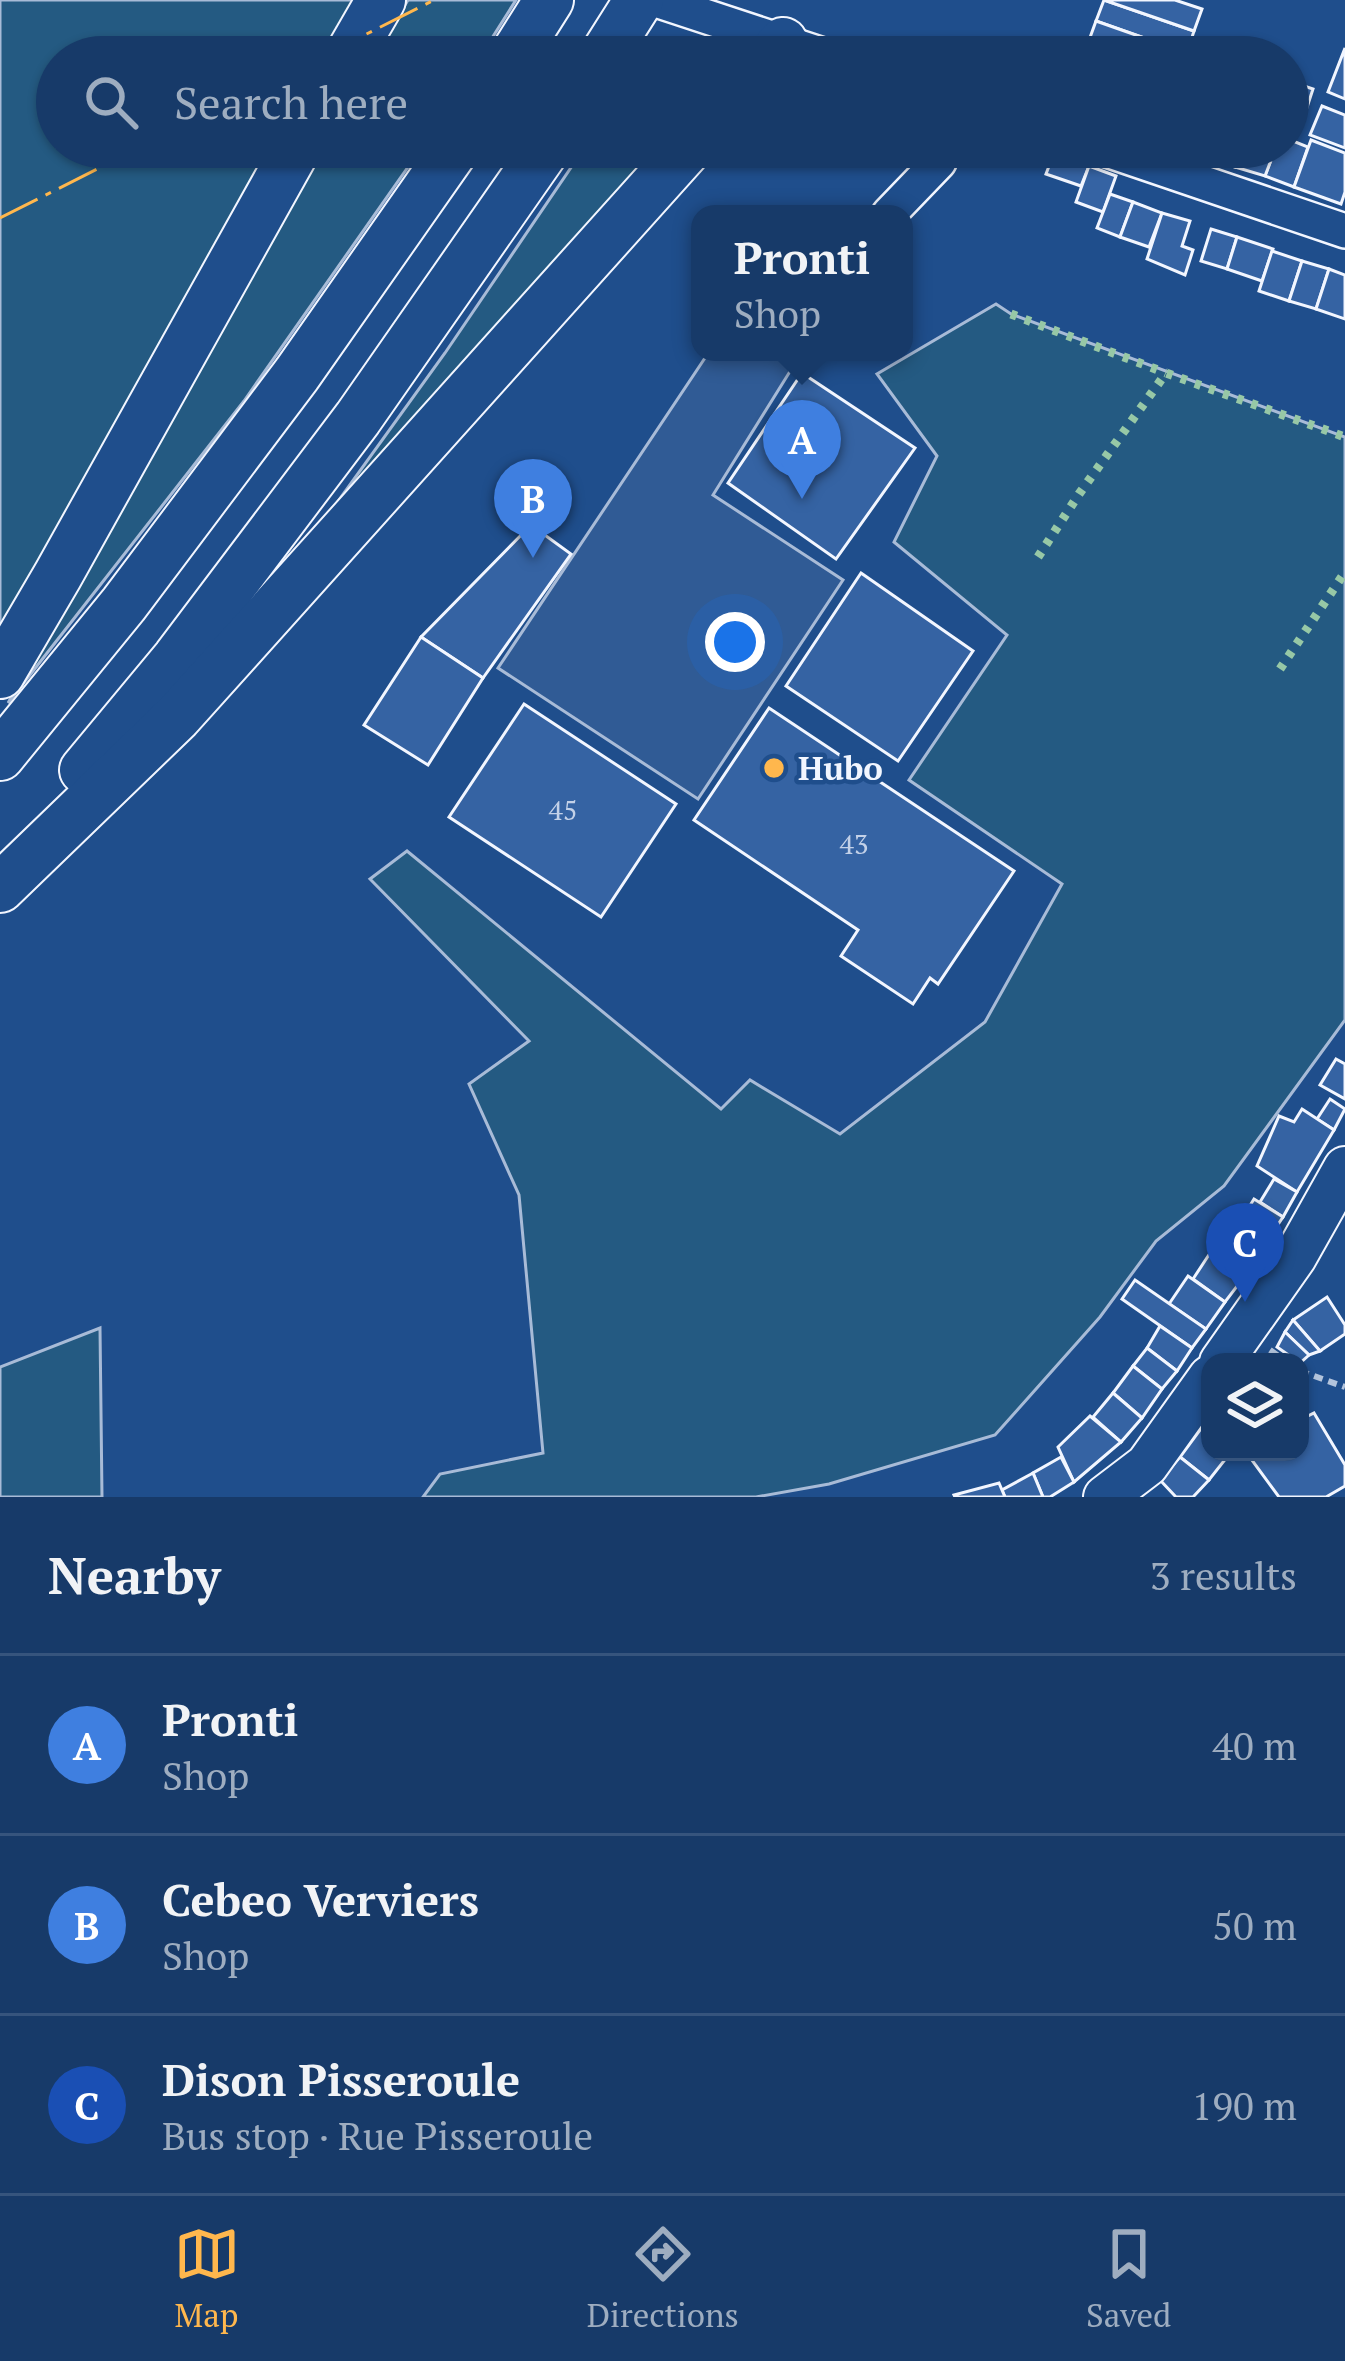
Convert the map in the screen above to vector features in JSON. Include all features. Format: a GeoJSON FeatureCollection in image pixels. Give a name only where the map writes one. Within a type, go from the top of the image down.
{"type":"FeatureCollection","features":[{"type":"Feature","properties":{"kind":"highway"},"geometry":{"type":"LineString","coordinates":[[360,36],[381,0]]}},
{"type":"Feature","properties":{"kind":"highway"},"geometry":{"type":"LineString","coordinates":[[526,36],[549,0]]}},
{"type":"Feature","properties":{"kind":"highway"},"geometry":{"type":"LineString","coordinates":[[616,36],[639,0]]}},
{"type":"Feature","properties":{"kind":"highway"},"geometry":{"type":"LineString","coordinates":[[0,674],[286,168]]}},
{"type":"Feature","properties":{"kind":"highway"},"geometry":{"type":"LineString","coordinates":[[0,756],[124,604],[297,374],[441,168]]}},
{"type":"Feature","properties":{"kind":"highway"},"geometry":{"type":"LineString","coordinates":[[0,871],[191,640],[358,418],[532,168]]}},
{"type":"Feature","properties":{"kind":"highway"},"geometry":{"type":"LineString","coordinates":[[0,888],[177,717],[670,168]]}},
{"type":"Feature","properties":{"kind":"main road"},"geometry":{"type":"LineString","coordinates":[[1227,1353],[1295,1257],[1345,1168]]}},
{"type":"Feature","properties":{"kind":"main road"},"geometry":{"type":"LineString","coordinates":[[1105,1497],[1147,1465],[1201,1390]]}},
{"type":"Feature","properties":{"kind":"street"},"geometry":{"type":"LineString","coordinates":[[656,0],[749,36]]}},
{"type":"Feature","properties":{"kind":"street"},"geometry":{"type":"LineString","coordinates":[[898,205],[933,168]]}},
{"type":"Feature","properties":{"kind":"street"},"geometry":{"type":"LineString","coordinates":[[1160,168],[1345,231]]}},
{"type":"Feature","properties":{"kind":"path"},"geometry":{"type":"LineString","coordinates":[[1309,1374],[1345,1387]]}},
{"type":"Feature","properties":{"kind":"shaded area"},"geometry":{"type":"Polygon","coordinates":[[[0,0],[363,0],[342,36],[36,36],[36,168],[265,168],[0,638],[0,0]]]}},
{"type":"Feature","properties":{"kind":"shaded area"},"geometry":{"type":"Polygon","coordinates":[[[408,0],[516,0],[493,36],[387,36],[408,0]]]}},
{"type":"Feature","properties":{"kind":"shaded area"},"geometry":{"type":"Polygon","coordinates":[[[310,168],[407,168],[244,401],[8,703],[310,168]]]}},
{"type":"Feature","properties":{"kind":"shaded area"},"geometry":{"type":"Polygon","coordinates":[[[571,168],[645,168],[331,511],[571,168]]]}},
{"type":"Feature","properties":{"kind":"shaded area"},"geometry":{"type":"Polygon","coordinates":[[[996,304],[1011,314],[1345,437],[1345,1020],[1224,1186],[1156,1241],[1100,1317],[995,1435],[829,1484],[756,1497],[423,1497],[440,1474],[543,1453],[519,1195],[469,1084],[529,1041],[370,879],[407,851],[721,1109],[750,1080],[840,1134],[985,1022],[1062,884],[909,780],[1007,635],[894,542],[937,456],[877,374],[899,361],[913,361],[913,353],[996,304]]]}},
{"type":"Feature","properties":{"kind":"shaded area"},"geometry":{"type":"Polygon","coordinates":[[[703,361],[788,361],[794,365],[713,495],[843,580],[698,799],[498,668],[703,361]]]}},
{"type":"Feature","properties":{"kind":"shaded area"},"geometry":{"type":"Polygon","coordinates":[[[100,1328],[102,1497],[0,1497],[0,1367],[100,1328]]]}},
{"type":"Feature","properties":{"kind":"building"},"geometry":{"type":"Polygon","coordinates":[[[1104,0],[1194,31],[1192,36],[1139,36],[1096,21],[1104,0]]]}},
{"type":"Feature","properties":{"kind":"building"},"geometry":{"type":"Polygon","coordinates":[[[1104,0],[1175,0],[1202,9],[1194,31],[1104,0]]]}},
{"type":"Feature","properties":{"kind":"building"},"geometry":{"type":"Polygon","coordinates":[[[1096,21],[1139,36],[1091,36],[1096,21]]]}},
{"type":"Feature","properties":{"kind":"building"},"geometry":{"type":"Polygon","coordinates":[[[1345,48],[1345,99],[1328,92],[1345,48]]]}},
{"type":"Feature","properties":{"kind":"building"},"geometry":{"type":"Polygon","coordinates":[[[1322,106],[1345,115],[1345,148],[1310,135],[1322,106]]]}},
{"type":"Feature","properties":{"kind":"building"},"geometry":{"type":"Polygon","coordinates":[[[1311,140],[1345,153],[1341,204],[1294,187],[1301,168],[1309,168],[1311,140]]]}},
{"type":"Feature","properties":{"kind":"building"},"geometry":{"type":"Polygon","coordinates":[[[1048,168],[1088,168],[1081,186],[1046,174],[1048,168]]]}},
{"type":"Feature","properties":{"kind":"building"},"geometry":{"type":"Polygon","coordinates":[[[1088,168],[1116,176],[1103,212],[1076,202],[1088,168]]]}},
{"type":"Feature","properties":{"kind":"building"},"geometry":{"type":"Polygon","coordinates":[[[1238,168],[1268,168],[1265,176],[1238,168]]]}},
{"type":"Feature","properties":{"kind":"building"},"geometry":{"type":"Polygon","coordinates":[[[1268,168],[1301,168],[1294,187],[1265,176],[1268,168]]]}},
{"type":"Feature","properties":{"kind":"building"},"geometry":{"type":"Polygon","coordinates":[[[1110,194],[1133,202],[1120,237],[1097,228],[1110,194]]]}},
{"type":"Feature","properties":{"kind":"building"},"geometry":{"type":"Polygon","coordinates":[[[1133,202],[1162,213],[1149,247],[1120,237],[1133,202]]]}},
{"type":"Feature","properties":{"kind":"building"},"geometry":{"type":"Polygon","coordinates":[[[1162,213],[1190,221],[1182,246],[1193,250],[1185,275],[1147,259],[1162,213]]]}},
{"type":"Feature","properties":{"kind":"building"},"geometry":{"type":"Polygon","coordinates":[[[1211,229],[1237,237],[1227,269],[1201,261],[1211,229]]]}},
{"type":"Feature","properties":{"kind":"building"},"geometry":{"type":"Polygon","coordinates":[[[1237,237],[1273,249],[1262,281],[1227,269],[1237,237]]]}},
{"type":"Feature","properties":{"kind":"building"},"geometry":{"type":"Polygon","coordinates":[[[1272,251],[1302,261],[1289,301],[1259,291],[1272,251]]]}},
{"type":"Feature","properties":{"kind":"building"},"geometry":{"type":"Polygon","coordinates":[[[1302,261],[1329,269],[1316,309],[1289,301],[1302,261]]]}},
{"type":"Feature","properties":{"kind":"building"},"geometry":{"type":"Polygon","coordinates":[[[1329,269],[1345,275],[1345,319],[1316,309],[1329,269]]]}},
{"type":"Feature","properties":{"kind":"building"},"geometry":{"type":"Polygon","coordinates":[[[802,373],[915,448],[836,559],[728,483],[802,373]]]}},
{"type":"Feature","properties":{"kind":"building"},"geometry":{"type":"Polygon","coordinates":[[[531,525],[571,554],[483,678],[421,637],[531,525]]]}},
{"type":"Feature","properties":{"kind":"building"},"geometry":{"type":"Polygon","coordinates":[[[861,573],[973,651],[898,761],[786,686],[861,573]]]}},
{"type":"Feature","properties":{"kind":"building"},"geometry":{"type":"Polygon","coordinates":[[[421,637],[483,678],[428,765],[364,725],[421,637]]]}},
{"type":"Feature","properties":{"kind":"building"},"geometry":{"type":"Polygon","coordinates":[[[524,704],[676,804],[601,917],[449,817],[524,704]]]}},
{"type":"Feature","properties":{"kind":"building"},"geometry":{"type":"Polygon","coordinates":[[[769,708],[1014,871],[938,984],[930,978],[913,1004],[841,956],[858,930],[694,820],[769,708]]]}},
{"type":"Feature","properties":{"kind":"building"},"geometry":{"type":"Polygon","coordinates":[[[1336,1059],[1345,1064],[1345,1099],[1320,1085],[1336,1059]]]}},
{"type":"Feature","properties":{"kind":"building"},"geometry":{"type":"Polygon","coordinates":[[[1330,1099],[1345,1109],[1334,1130],[1317,1119],[1330,1099]]]}},
{"type":"Feature","properties":{"kind":"building"},"geometry":{"type":"Polygon","coordinates":[[[1302,1109],[1334,1130],[1297,1192],[1257,1166],[1279,1116],[1294,1122],[1302,1109]]]}},
{"type":"Feature","properties":{"kind":"building"},"geometry":{"type":"Polygon","coordinates":[[[1274,1179],[1297,1192],[1283,1217],[1260,1202],[1274,1179]]]}},
{"type":"Feature","properties":{"kind":"building"},"geometry":{"type":"Polygon","coordinates":[[[1254,1199],[1283,1217],[1269,1238],[1241,1220],[1254,1199]]]}},
{"type":"Feature","properties":{"kind":"building"},"geometry":{"type":"Polygon","coordinates":[[[1241,1220],[1269,1238],[1254,1264],[1225,1244],[1241,1220]]]}},
{"type":"Feature","properties":{"kind":"building"},"geometry":{"type":"Polygon","coordinates":[[[1218,1241],[1254,1264],[1225,1302],[1193,1279],[1218,1241]]]}},
{"type":"Feature","properties":{"kind":"building"},"geometry":{"type":"Polygon","coordinates":[[[1188,1276],[1225,1302],[1206,1329],[1169,1304],[1188,1276]]]}},
{"type":"Feature","properties":{"kind":"building"},"geometry":{"type":"Polygon","coordinates":[[[1135,1280],[1206,1329],[1192,1348],[1122,1299],[1135,1280]]]}},
{"type":"Feature","properties":{"kind":"building"},"geometry":{"type":"Polygon","coordinates":[[[1327,1297],[1345,1325],[1345,1334],[1320,1351],[1293,1320],[1327,1297]]]}},
{"type":"Feature","properties":{"kind":"building"},"geometry":{"type":"Polygon","coordinates":[[[1293,1320],[1320,1351],[1309,1355],[1285,1332],[1293,1320]]]}},
{"type":"Feature","properties":{"kind":"building"},"geometry":{"type":"Polygon","coordinates":[[[1160,1326],[1192,1348],[1177,1371],[1147,1348],[1160,1326]]]}},
{"type":"Feature","properties":{"kind":"building"},"geometry":{"type":"Polygon","coordinates":[[[1285,1332],[1307,1353],[1286,1353],[1277,1347],[1285,1332]]]}},
{"type":"Feature","properties":{"kind":"building"},"geometry":{"type":"Polygon","coordinates":[[[1147,1348],[1177,1371],[1162,1389],[1133,1366],[1147,1348]]]}},
{"type":"Feature","properties":{"kind":"building"},"geometry":{"type":"Polygon","coordinates":[[[1133,1366],[1162,1389],[1142,1418],[1113,1393],[1133,1366]]]}},
{"type":"Feature","properties":{"kind":"building"},"geometry":{"type":"Polygon","coordinates":[[[1113,1393],[1142,1418],[1121,1442],[1093,1417],[1113,1393]]]}},
{"type":"Feature","properties":{"kind":"building"},"geometry":{"type":"Polygon","coordinates":[[[1314,1413],[1345,1465],[1345,1486],[1326,1497],[1279,1497],[1253,1461],[1309,1461],[1309,1416],[1314,1413]]]}},
{"type":"Feature","properties":{"kind":"building"},"geometry":{"type":"Polygon","coordinates":[[[1090,1416],[1121,1442],[1074,1482],[1058,1447],[1090,1416]]]}},
{"type":"Feature","properties":{"kind":"building"},"geometry":{"type":"Polygon","coordinates":[[[1201,1428],[1201,1461],[1224,1461],[1209,1480],[1180,1457],[1201,1428]]]}},
{"type":"Feature","properties":{"kind":"building"},"geometry":{"type":"Polygon","coordinates":[[[1061,1457],[1074,1482],[1043,1497],[1033,1473],[1061,1457]]]}},
{"type":"Feature","properties":{"kind":"building"},"geometry":{"type":"Polygon","coordinates":[[[1180,1457],[1209,1480],[1193,1497],[1176,1497],[1160,1480],[1180,1457]]]}},
{"type":"Feature","properties":{"kind":"building"},"geometry":{"type":"Polygon","coordinates":[[[1033,1473],[1043,1497],[1005,1497],[1002,1490],[1033,1473]]]}},
{"type":"Feature","properties":{"kind":"building"},"geometry":{"type":"Polygon","coordinates":[[[999,1483],[1005,1497],[954,1495],[999,1483]]]}},
{"type":"Feature","properties":{"kind":"hedge"},"geometry":{"type":"LineString","coordinates":[[1011,314],[1166,373]]}},
{"type":"Feature","properties":{"kind":"hedge"},"geometry":{"type":"LineString","coordinates":[[1038,557],[1166,373],[1345,437]]}},
{"type":"Feature","properties":{"kind":"hedge"},"geometry":{"type":"LineString","coordinates":[[1280,669],[1345,572]]}},
{"type":"Feature","properties":{"kind":"power"},"geometry":{"type":"LineString","coordinates":[[363,36],[434,0]]}},
{"type":"Feature","properties":{"kind":"power"},"geometry":{"type":"LineString","coordinates":[[0,218],[99,168]]}},
{"type":"Feature","properties":{"kind":"place","name":"Pronti"},"geometry":{"type":"Point","coordinates":[802,499]}},
{"type":"Feature","properties":{"kind":"place","name":"Cebeo Verviers"},"geometry":{"type":"Point","coordinates":[533,558]}},
{"type":"Feature","properties":{"kind":"place","name":"Hubo"},"geometry":{"type":"Point","coordinates":[774,768]}},
{"type":"Feature","properties":{"kind":"place","name":"Dison Pisseroule"},"geometry":{"type":"Point","coordinates":[1245,1302]}}]}
